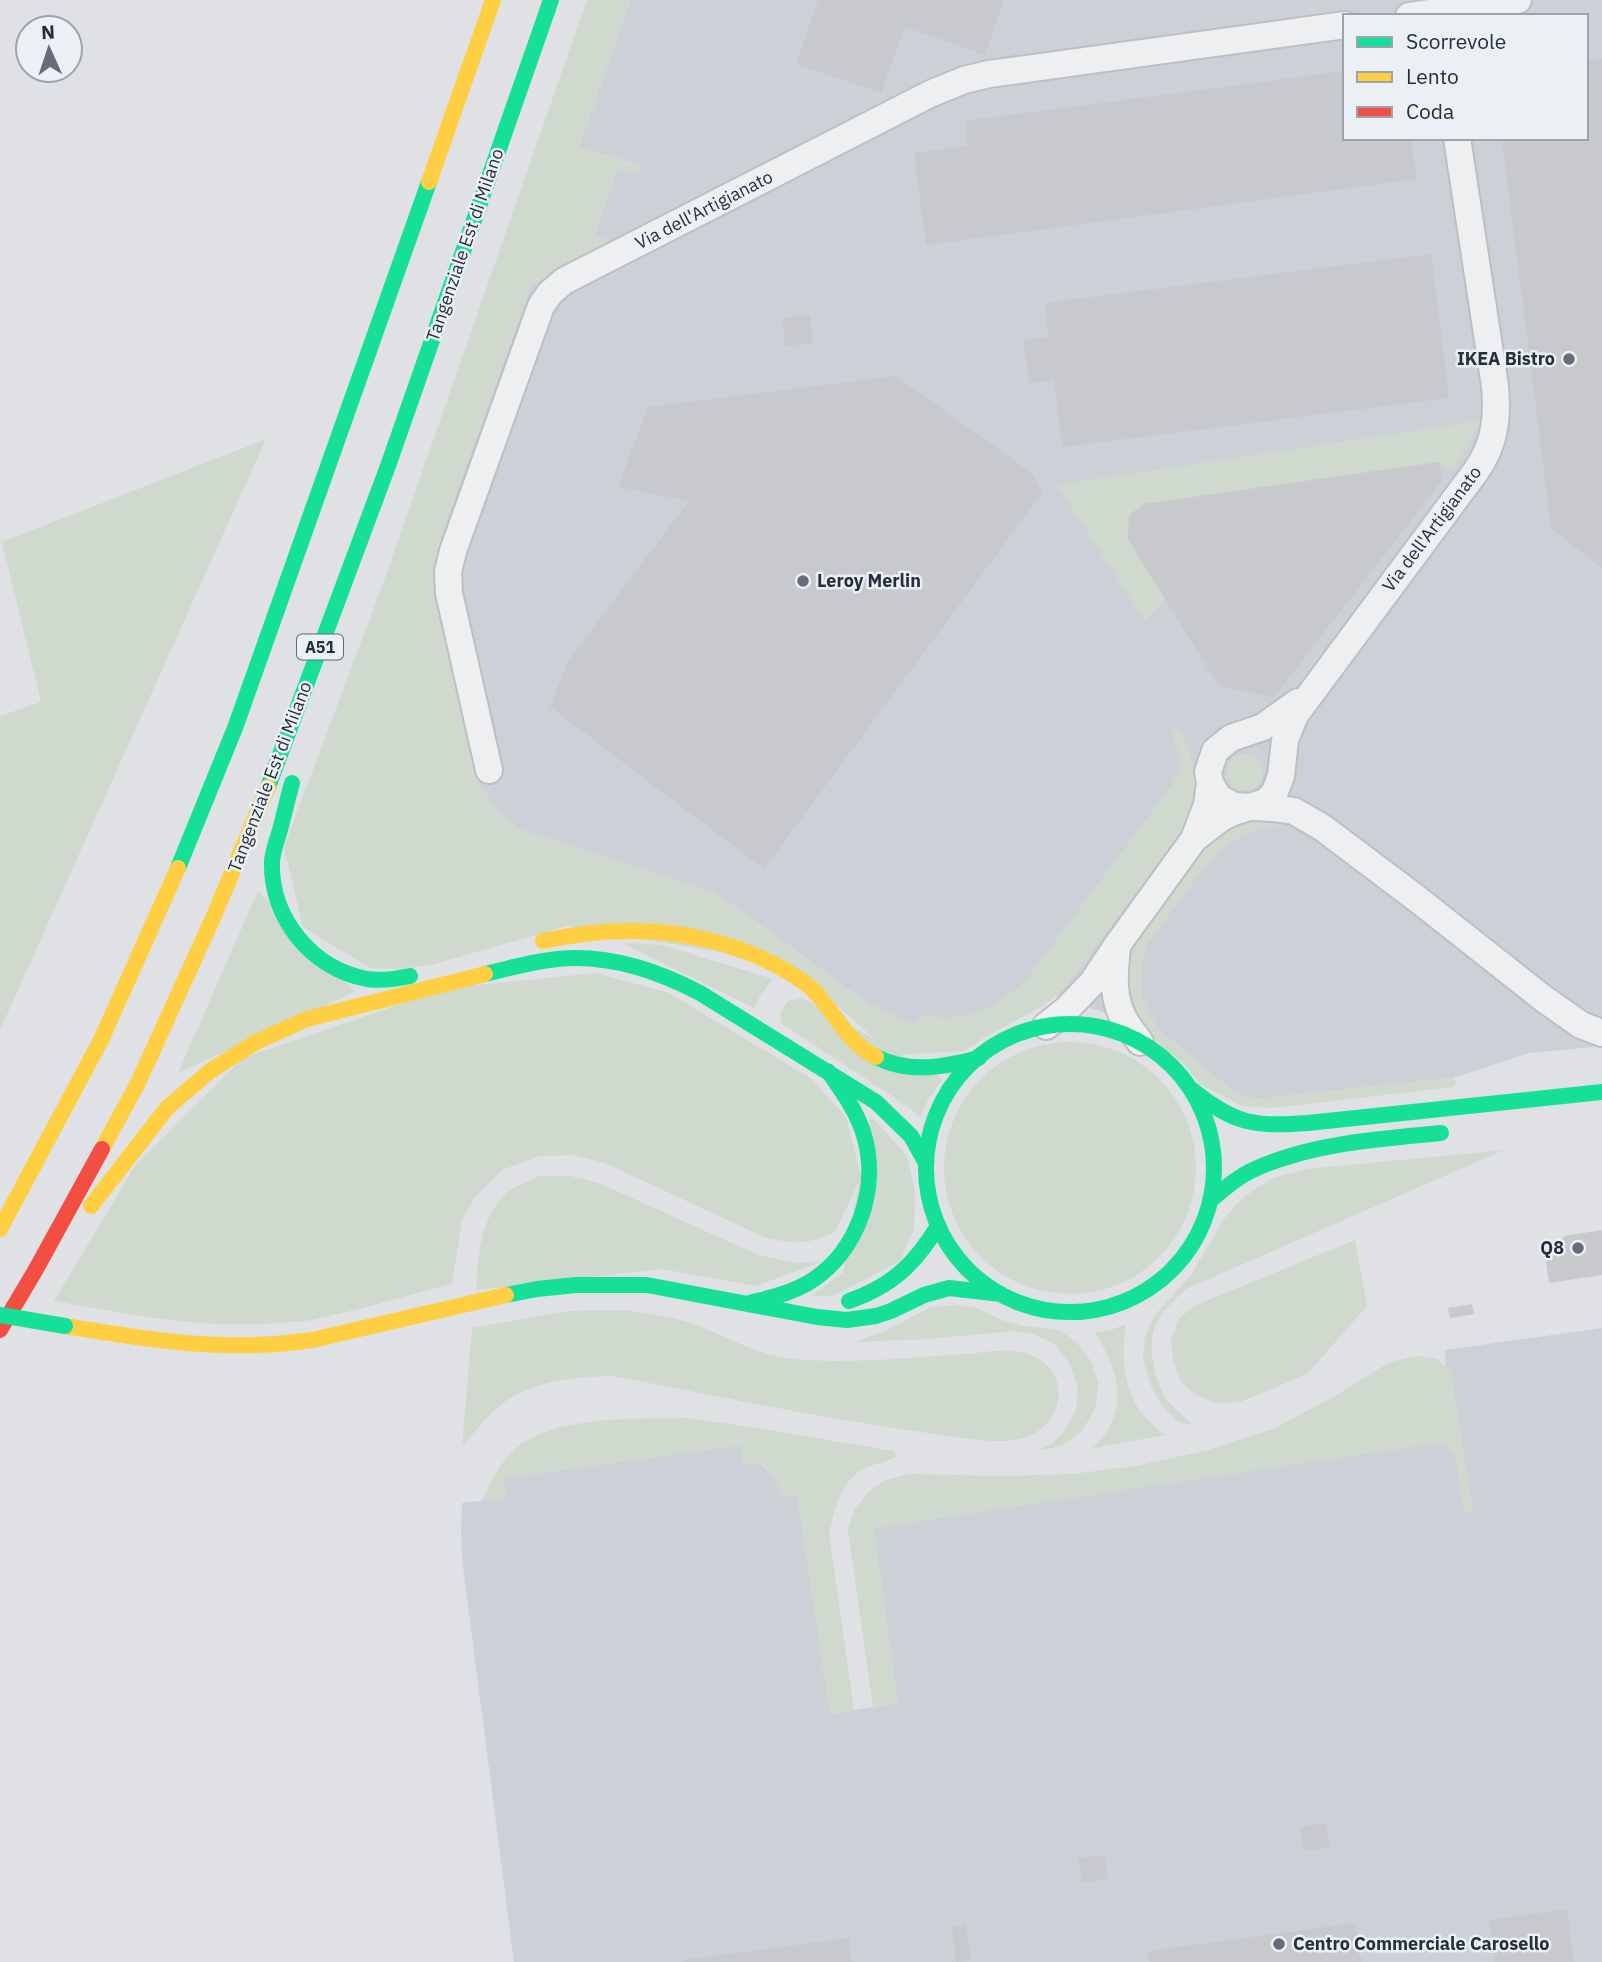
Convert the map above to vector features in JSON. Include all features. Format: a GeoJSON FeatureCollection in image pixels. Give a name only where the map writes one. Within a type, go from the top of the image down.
{"type":"FeatureCollection","features":[{"type":"Feature","properties":{"kind":"main road"},"geometry":{"type":"LineString","coordinates":[[0,1229],[77,1088],[114,1012],[214,780],[493,0]]}},
{"type":"Feature","properties":{"kind":"main road","name":"Tangenziale Est di Milano"},"geometry":{"type":"LineString","coordinates":[[0,1330],[138,1083],[265,796],[388,466],[551,0]]}},
{"type":"Feature","properties":{"kind":"main road"},"geometry":{"type":"LineString","coordinates":[[301,744],[326,630]]}},
{"type":"Feature","properties":{"kind":"main road"},"geometry":{"type":"LineString","coordinates":[[295,770],[272,862],[275,894],[293,931],[307,949],[325,963],[367,979],[386,979],[442,969]]}},
{"type":"Feature","properties":{"kind":"main road"},"geometry":{"type":"LineString","coordinates":[[530,944],[554,937],[630,929],[682,935],[736,947],[806,984],[821,997],[841,1028],[856,1044],[882,1060],[915,1069],[943,1068],[979,1058]]}},
{"type":"Feature","properties":{"kind":"main road"},"geometry":{"type":"LineString","coordinates":[[35,1271],[93,1205],[158,1117],[198,1080],[238,1052],[307,1019],[540,962],[575,958],[600,960],[642,968],[686,985],[861,1092],[894,1118],[911,1136],[926,1164]]}},
{"type":"Feature","properties":{"kind":"main road"},"geometry":{"type":"LineString","coordinates":[[1046,1026],[1091,1026],[1140,1042],[1181,1073],[1204,1114],[1211,1135],[1214,1167],[1211,1200],[1204,1222],[1187,1252],[1155,1285],[1134,1298],[1108,1307],[1071,1312],[1042,1310],[1001,1294],[978,1279],[959,1261],[938,1226],[928,1193],[926,1164],[930,1129],[945,1094],[955,1081],[994,1047],[1016,1035],[1046,1026]]}},
{"type":"Feature","properties":{"kind":"main road"},"geometry":{"type":"LineString","coordinates":[[745,1304],[788,1293],[828,1269],[844,1250],[864,1212],[869,1186],[867,1145],[847,1100],[828,1071]]}},
{"type":"Feature","properties":{"kind":"main road"},"geometry":{"type":"LineString","coordinates":[[1190,1087],[1224,1114],[1254,1123],[1274,1124],[1308,1123],[1602,1092]]}},
{"type":"Feature","properties":{"kind":"main road"},"geometry":{"type":"LineString","coordinates":[[1211,1200],[1254,1170],[1291,1157],[1362,1143],[1450,1132]]}},
{"type":"Feature","properties":{"kind":"main road"},"geometry":{"type":"LineString","coordinates":[[779,1310],[842,1302],[876,1291],[896,1279],[917,1259],[938,1226]]}},
{"type":"Feature","properties":{"kind":"main road"},"geometry":{"type":"LineString","coordinates":[[0,1315],[174,1343],[248,1348],[312,1340],[545,1288],[611,1284],[652,1286],[825,1318],[856,1319],[884,1314],[924,1294],[949,1288],[1001,1294]]}},
{"type":"Feature","properties":{"kind":"street"},"geometry":{"type":"LineString","coordinates":[[1438,14],[1518,0]]}},
{"type":"Feature","properties":{"kind":"street","name":"Via dell'Artigianato"},"geometry":{"type":"LineString","coordinates":[[489,770],[449,593],[448,572],[457,538],[541,306],[555,288],[918,100],[964,80],[989,74],[1343,25]]}},
{"type":"Feature","properties":{"kind":"street","name":"Via dell'Artigianato"},"geometry":{"type":"LineString","coordinates":[[1311,692],[1476,471],[1493,438],[1497,411],[1495,386],[1457,140]]}},
{"type":"Feature","properties":{"kind":"street"},"geometry":{"type":"LineString","coordinates":[[1311,692],[1279,718],[1263,727],[1231,738],[1215,751],[1208,772],[1210,783],[1218,797],[1234,806],[1294,811],[1323,828],[1544,999],[1581,1025],[1602,1033]]}},
{"type":"Feature","properties":{"kind":"street"},"geometry":{"type":"LineString","coordinates":[[1194,839],[1213,823],[1231,813],[1265,802],[1274,794],[1279,784],[1289,727],[1311,692]]}},
{"type":"Feature","properties":{"kind":"street"},"geometry":{"type":"LineString","coordinates":[[1243,735],[1253,736],[1271,746],[1290,788],[1302,806],[1323,828]]}},
{"type":"Feature","properties":{"kind":"street"},"geometry":{"type":"LineString","coordinates":[[1046,1026],[1085,991],[1194,839],[1204,816],[1210,783]]}},
{"type":"Feature","properties":{"kind":"street"},"geometry":{"type":"LineString","coordinates":[[1118,944],[1115,987],[1117,998],[1123,1018],[1140,1042]]}},
{"type":"Feature","properties":{"kind":"shaded area"},"geometry":{"type":"Polygon","coordinates":[[[587,0],[630,0],[579,147],[642,167],[637,176],[617,169],[594,235],[612,242],[531,285],[435,558],[435,588],[480,785],[500,814],[523,831],[711,891],[866,1002],[913,1025],[921,1016],[964,1016],[987,1009],[1023,984],[1182,771],[1172,734],[1177,727],[1191,757],[1195,779],[1191,813],[1178,837],[1063,990],[1043,1006],[964,1051],[893,1055],[790,964],[567,926],[431,965],[400,969],[370,968],[303,927],[284,847],[384,581],[587,0]]]}},
{"type":"Feature","properties":{"kind":"shaded area"},"geometry":{"type":"Polygon","coordinates":[[[630,0],[1602,0],[1602,1046],[1529,1053],[1453,1078],[1257,1099],[1236,1094],[1162,1033],[1023,984],[1000,1003],[973,1014],[947,1019],[921,1016],[913,1026],[866,1002],[711,891],[523,831],[500,814],[480,785],[435,588],[435,558],[531,285],[611,242],[594,236],[617,169],[641,166],[579,147],[630,0]]]}},
{"type":"Feature","properties":{"kind":"shaded area"},"geometry":{"type":"Polygon","coordinates":[[[1480,421],[1453,470],[1438,462],[1144,504],[1129,515],[1128,539],[1165,600],[1145,621],[1057,485],[1480,421]]]}},
{"type":"Feature","properties":{"kind":"shaded area"},"geometry":{"type":"Polygon","coordinates":[[[266,439],[0,1030],[0,716],[41,702],[2,542],[266,439]]]}},
{"type":"Feature","properties":{"kind":"shaded area"},"geometry":{"type":"Polygon","coordinates":[[[1245,754],[1258,759],[1263,772],[1258,785],[1245,790],[1232,785],[1227,772],[1232,759],[1245,754]]]}},
{"type":"Feature","properties":{"kind":"shaded area"},"geometry":{"type":"Polygon","coordinates":[[[1252,820],[1295,822],[1243,835],[1222,848],[1147,945],[1142,966],[1141,991],[1148,1013],[1162,1033],[1236,1094],[1257,1099],[1453,1078],[1457,1082],[1454,1087],[1271,1108],[1242,1106],[1200,1084],[1183,1063],[1139,1024],[1125,996],[1124,971],[1135,940],[1209,842],[1228,828],[1252,820]]]}},
{"type":"Feature","properties":{"kind":"shaded area"},"geometry":{"type":"Polygon","coordinates":[[[258,891],[355,992],[178,1073],[258,891]]]}},
{"type":"Feature","properties":{"kind":"shaded area"},"geometry":{"type":"Polygon","coordinates":[[[622,943],[662,945],[773,979],[754,1008],[622,943]]]}},
{"type":"Feature","properties":{"kind":"shaded area"},"geometry":{"type":"Polygon","coordinates":[[[596,973],[669,993],[810,1078],[846,1117],[861,1177],[835,1232],[801,1242],[766,1238],[605,1163],[573,1155],[540,1156],[502,1170],[476,1196],[462,1220],[452,1284],[312,1320],[247,1324],[164,1319],[54,1301],[135,1166],[243,1058],[448,988],[596,973]]]}},
{"type":"Feature","properties":{"kind":"shaded area"},"geometry":{"type":"Polygon","coordinates":[[[803,998],[943,1079],[929,1098],[920,1117],[781,1023],[780,1013],[788,1001],[803,998]]]}},
{"type":"Feature","properties":{"kind":"shaded area"},"geometry":{"type":"Polygon","coordinates":[[[1070,1042],[1118,1052],[1159,1079],[1186,1120],[1196,1168],[1186,1216],[1159,1257],[1118,1284],[1070,1294],[1022,1284],[981,1257],[954,1216],[944,1168],[954,1120],[981,1079],[1022,1052],[1070,1042]]]}},
{"type":"Feature","properties":{"kind":"shaded area"},"geometry":{"type":"Polygon","coordinates":[[[871,1116],[907,1156],[915,1191],[914,1229],[900,1261],[833,1296],[811,1296],[843,1273],[871,1116]]]}},
{"type":"Feature","properties":{"kind":"shaded area"},"geometry":{"type":"Polygon","coordinates":[[[1504,1150],[1186,1289],[1156,1325],[1152,1357],[1158,1383],[1166,1398],[1192,1425],[1178,1422],[1162,1406],[1150,1384],[1143,1358],[1145,1337],[1154,1316],[1191,1275],[1224,1219],[1242,1198],[1273,1178],[1307,1169],[1504,1150]]]}},
{"type":"Feature","properties":{"kind":"shaded area"},"geometry":{"type":"Polygon","coordinates":[[[539,1176],[570,1176],[599,1183],[756,1254],[795,1263],[824,1261],[756,1286],[662,1269],[476,1290],[482,1237],[492,1212],[509,1191],[539,1176]]]}},
{"type":"Feature","properties":{"kind":"shaded area"},"geometry":{"type":"Polygon","coordinates":[[[1355,1240],[1367,1306],[1308,1373],[1240,1402],[1215,1403],[1196,1395],[1181,1382],[1173,1361],[1171,1340],[1179,1318],[1196,1305],[1355,1240]]]}},
{"type":"Feature","properties":{"kind":"shaded area"},"geometry":{"type":"Polygon","coordinates":[[[956,1305],[977,1308],[1002,1320],[1024,1326],[1060,1330],[1077,1343],[1091,1361],[1098,1382],[1096,1407],[1082,1431],[1063,1445],[1033,1452],[1052,1444],[1065,1430],[1076,1410],[1078,1388],[1069,1362],[1054,1344],[1034,1334],[1014,1331],[928,1339],[853,1342],[883,1332],[931,1307],[956,1305]]]}},
{"type":"Feature","properties":{"kind":"shaded area"},"geometry":{"type":"Polygon","coordinates":[[[626,1310],[688,1322],[750,1348],[788,1358],[848,1361],[995,1351],[1020,1352],[1038,1358],[1050,1369],[1057,1382],[1055,1411],[1046,1424],[1033,1434],[1015,1440],[991,1441],[839,1419],[613,1376],[584,1377],[556,1381],[515,1395],[492,1413],[462,1447],[472,1328],[568,1311],[626,1310]]]}},
{"type":"Feature","properties":{"kind":"shaded area"},"geometry":{"type":"Polygon","coordinates":[[[1126,1324],[1124,1360],[1128,1384],[1144,1416],[1165,1435],[1093,1448],[1110,1426],[1117,1401],[1116,1378],[1108,1355],[1095,1333],[1126,1324]]]}},
{"type":"Feature","properties":{"kind":"shaded area"},"geometry":{"type":"Polygon","coordinates":[[[1602,1328],[1602,1962],[514,1962],[462,1559],[461,1530],[462,1503],[505,1498],[503,1478],[741,1445],[797,1495],[831,1714],[898,1703],[873,1528],[1449,1438],[1445,1350],[1602,1328]]]}},
{"type":"Feature","properties":{"kind":"shaded area"},"geometry":{"type":"Polygon","coordinates":[[[1418,1356],[1437,1359],[1451,1372],[1473,1512],[1464,1512],[1455,1454],[1448,1447],[1430,1444],[874,1528],[898,1703],[873,1707],[848,1531],[854,1510],[869,1491],[885,1480],[909,1474],[1072,1474],[1136,1466],[1208,1450],[1273,1429],[1330,1399],[1390,1362],[1418,1356]]]}},
{"type":"Feature","properties":{"kind":"shaded area"},"geometry":{"type":"Polygon","coordinates":[[[684,1418],[894,1451],[896,1457],[865,1468],[850,1480],[837,1506],[829,1534],[854,1710],[830,1714],[797,1495],[782,1497],[775,1478],[761,1463],[743,1463],[741,1445],[504,1478],[506,1498],[482,1501],[503,1462],[529,1439],[549,1431],[594,1421],[684,1418]]]}},
{"type":"Feature","properties":{"kind":"building"},"geometry":{"type":"Polygon","coordinates":[[[818,0],[1004,0],[985,55],[905,27],[881,93],[796,64],[818,0]]]}},
{"type":"Feature","properties":{"kind":"building"},"geometry":{"type":"Polygon","coordinates":[[[1602,59],[1602,568],[1551,528],[1502,140],[1588,140],[1588,61],[1602,59]]]}},
{"type":"Feature","properties":{"kind":"building"},"geometry":{"type":"Polygon","coordinates":[[[1343,71],[1343,140],[1411,140],[1417,179],[926,245],[914,153],[968,146],[965,121],[1343,71]]]}},
{"type":"Feature","properties":{"kind":"building"},"geometry":{"type":"Polygon","coordinates":[[[1431,254],[1449,398],[1062,447],[1054,380],[1029,383],[1023,340],[1049,337],[1044,303],[1431,254]]]}},
{"type":"Feature","properties":{"kind":"building"},"geometry":{"type":"Polygon","coordinates":[[[810,315],[813,343],[785,346],[782,318],[810,315]]]}},
{"type":"Feature","properties":{"kind":"building","name":"Leroy Merlin"},"geometry":{"type":"Polygon","coordinates":[[[896,376],[1032,473],[1042,493],[764,869],[550,707],[568,661],[689,501],[618,487],[648,407],[896,376]]]}},
{"type":"Feature","properties":{"kind":"building"},"geometry":{"type":"Polygon","coordinates":[[[1439,462],[1442,481],[1274,697],[1219,686],[1128,539],[1129,515],[1144,504],[1439,462]]]}},
{"type":"Feature","properties":{"kind":"building","name":"Q8"},"geometry":{"type":"Polygon","coordinates":[[[1602,1230],[1602,1275],[1549,1283],[1546,1261],[1564,1236],[1602,1230]]]}},
{"type":"Feature","properties":{"kind":"building"},"geometry":{"type":"Polygon","coordinates":[[[1472,1304],[1474,1314],[1450,1318],[1448,1308],[1472,1304]]]}},
{"type":"Feature","properties":{"kind":"building"},"geometry":{"type":"Polygon","coordinates":[[[1326,1823],[1330,1847],[1303,1851],[1300,1827],[1326,1823]]]}},
{"type":"Feature","properties":{"kind":"building"},"geometry":{"type":"Polygon","coordinates":[[[1105,1855],[1108,1879],[1082,1883],[1078,1858],[1105,1855]]]}},
{"type":"Feature","properties":{"kind":"building","name":"Centro Commerciale Carosello"},"geometry":{"type":"Polygon","coordinates":[[[1567,1909],[1574,1962],[1495,1962],[1489,1920],[1567,1909]]]}},
{"type":"Feature","properties":{"kind":"building","name":"Centro Commerciale Carosello"},"geometry":{"type":"Polygon","coordinates":[[[1355,1923],[1361,1962],[1149,1962],[1148,1951],[1355,1923]]]}},
{"type":"Feature","properties":{"kind":"building"},"geometry":{"type":"Polygon","coordinates":[[[966,1924],[971,1960],[956,1962],[952,1926],[966,1924]]]}},
{"type":"Feature","properties":{"kind":"building"},"geometry":{"type":"Polygon","coordinates":[[[849,1938],[852,1962],[683,1960],[849,1938]]]}},
{"type":"Feature","properties":{"kind":"traffic: fast"},"geometry":{"type":"LineString","coordinates":[[268,787],[388,466],[551,0]]}},
{"type":"Feature","properties":{"kind":"traffic: fast"},"geometry":{"type":"LineString","coordinates":[[178,868],[235,728],[429,182]]}},
{"type":"Feature","properties":{"kind":"traffic: fast"},"geometry":{"type":"LineString","coordinates":[[292,783],[272,861],[273,882],[287,921],[298,938],[312,952],[347,973],[378,980],[410,976]]}},
{"type":"Feature","properties":{"kind":"traffic: fast"},"geometry":{"type":"LineString","coordinates":[[485,974],[541,961],[576,958],[624,964],[671,979],[700,993],[876,1102],[911,1136],[926,1163]]}},
{"type":"Feature","properties":{"kind":"traffic: fast"},"geometry":{"type":"LineString","coordinates":[[1070,1024],[1098,1027],[1125,1035],[1150,1048],[1172,1066],[1190,1088],[1203,1113],[1211,1140],[1214,1168],[1211,1196],[1203,1223],[1190,1248],[1172,1270],[1150,1288],[1125,1301],[1098,1309],[1070,1312],[1042,1309],[1015,1301],[990,1288],[968,1270],[950,1248],[937,1223],[929,1196],[926,1168],[929,1140],[937,1113],[950,1088],[968,1066],[990,1048],[1015,1035],[1042,1027],[1070,1024]]}},
{"type":"Feature","properties":{"kind":"traffic: fast"},"geometry":{"type":"LineString","coordinates":[[876,1057],[914,1067],[940,1066],[979,1058]]}},
{"type":"Feature","properties":{"kind":"traffic: fast"},"geometry":{"type":"LineString","coordinates":[[752,1302],[795,1290],[825,1270],[852,1237],[861,1217],[867,1196],[868,1153],[856,1116],[828,1071]]}},
{"type":"Feature","properties":{"kind":"traffic: fast"},"geometry":{"type":"LineString","coordinates":[[1191,1089],[1232,1116],[1245,1121],[1273,1124],[1308,1123],[1602,1092]]}},
{"type":"Feature","properties":{"kind":"traffic: fast"},"geometry":{"type":"LineString","coordinates":[[1211,1200],[1249,1172],[1299,1153],[1346,1144],[1441,1133]]}},
{"type":"Feature","properties":{"kind":"traffic: fast"},"geometry":{"type":"LineString","coordinates":[[849,1301],[878,1288],[901,1272],[920,1252],[938,1226]]}},
{"type":"Feature","properties":{"kind":"traffic: fast"},"geometry":{"type":"LineString","coordinates":[[506,1295],[576,1285],[647,1285],[817,1317],[847,1320],[876,1316],[924,1295],[949,1288],[1001,1294]]}},
{"type":"Feature","properties":{"kind":"traffic: fast"},"geometry":{"type":"LineString","coordinates":[[0,1315],[65,1326]]}},
{"type":"Feature","properties":{"kind":"traffic: slow"},"geometry":{"type":"LineString","coordinates":[[429,182],[493,0]]}},
{"type":"Feature","properties":{"kind":"traffic: slow"},"geometry":{"type":"LineString","coordinates":[[102,1149],[138,1083],[213,918],[268,787]]}},
{"type":"Feature","properties":{"kind":"traffic: slow"},"geometry":{"type":"LineString","coordinates":[[0,1229],[101,1040],[178,868]]}},
{"type":"Feature","properties":{"kind":"traffic: slow"},"geometry":{"type":"LineString","coordinates":[[543,941],[625,931],[679,935],[733,947],[772,963],[810,987],[856,1043],[876,1057]]}},
{"type":"Feature","properties":{"kind":"traffic: slow"},"geometry":{"type":"LineString","coordinates":[[91,1206],[167,1108],[210,1071],[256,1042],[307,1019],[485,974]]}},
{"type":"Feature","properties":{"kind":"traffic: slow"},"geometry":{"type":"LineString","coordinates":[[65,1326],[188,1343],[280,1344],[312,1340],[506,1295]]}},
{"type":"Feature","properties":{"kind":"traffic: jam"},"geometry":{"type":"LineString","coordinates":[[0,1330],[102,1149]]}},
{"type":"Feature","properties":{"kind":"place","name":"IKEA Bistro"},"geometry":{"type":"Point","coordinates":[1569,359]}},
{"type":"Feature","properties":{"kind":"place","name":"Leroy Merlin"},"geometry":{"type":"Point","coordinates":[803,581]}},
{"type":"Feature","properties":{"kind":"place","name":"Q8"},"geometry":{"type":"Point","coordinates":[1578,1248]}},
{"type":"Feature","properties":{"kind":"place","name":"Centro Commerciale Carosello"},"geometry":{"type":"Point","coordinates":[1279,1944]}}]}
